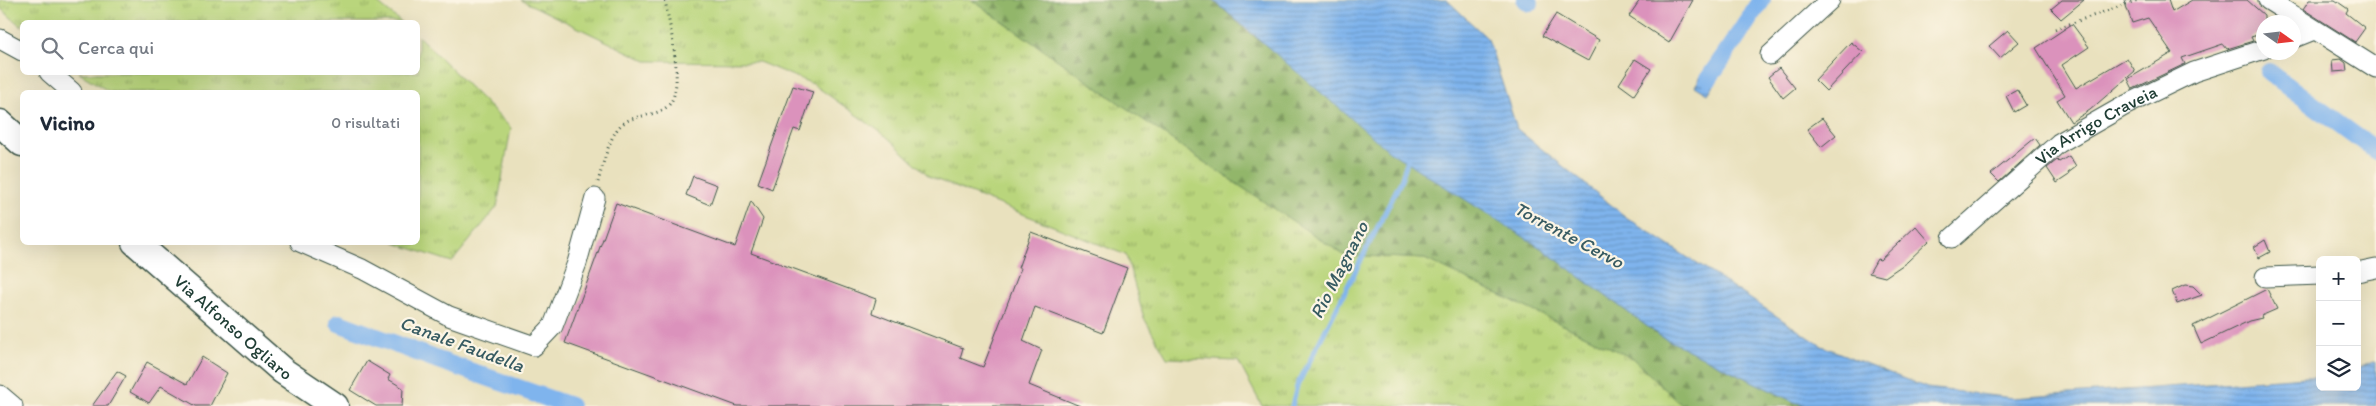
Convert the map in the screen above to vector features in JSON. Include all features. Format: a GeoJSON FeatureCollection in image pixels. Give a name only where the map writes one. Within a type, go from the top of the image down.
{"type":"FeatureCollection","features":[{"type":"Feature","properties":{"kind":"main road"},"geometry":{"type":"LineString","coordinates":[[0,123],[20,141]]}},
{"type":"Feature","properties":{"kind":"main road","name":"Via Alfonso Ogliaro"},"geometry":{"type":"LineString","coordinates":[[138,245],[283,371],[335,406]]}},
{"type":"Feature","properties":{"kind":"street"},"geometry":{"type":"LineString","coordinates":[[1770,55],[1830,0]]}},
{"type":"Feature","properties":{"kind":"street"},"geometry":{"type":"LineString","coordinates":[[2268,0],[2376,68]]}},
{"type":"Feature","properties":{"kind":"street"},"geometry":{"type":"LineString","coordinates":[[2301,35],[2314,30]]}},
{"type":"Feature","properties":{"kind":"street"},"geometry":{"type":"LineString","coordinates":[[0,39],[20,50]]}},
{"type":"Feature","properties":{"kind":"street","name":"Via Arrigo Craveia"},"geometry":{"type":"LineString","coordinates":[[1952,238],[2059,143],[2124,106],[2194,72],[2256,52]]}},
{"type":"Feature","properties":{"kind":"street"},"geometry":{"type":"LineString","coordinates":[[52,75],[70,90]]}},
{"type":"Feature","properties":{"kind":"street"},"geometry":{"type":"LineString","coordinates":[[307,245],[362,269],[448,316],[534,346],[553,326],[576,263],[595,198]]}},
{"type":"Feature","properties":{"kind":"street"},"geometry":{"type":"LineString","coordinates":[[2361,271],[2376,268]]}},
{"type":"Feature","properties":{"kind":"street"},"geometry":{"type":"LineString","coordinates":[[2265,277],[2316,275]]}},
{"type":"Feature","properties":{"kind":"street"},"geometry":{"type":"LineString","coordinates":[[0,396],[13,406]]}},
{"type":"Feature","properties":{"kind":"path"},"geometry":{"type":"LineString","coordinates":[[595,198],[604,158],[620,126],[643,115],[653,115],[670,102],[676,73],[664,0]]}},
{"type":"Feature","properties":{"kind":"path"},"geometry":{"type":"LineString","coordinates":[[2055,28],[2138,0]]}},
{"type":"Feature","properties":{"kind":"green space"},"geometry":{"type":"Polygon","coordinates":[[[0,0],[374,0],[399,20],[20,20],[20,25],[0,8],[0,0]]]}},
{"type":"Feature","properties":{"kind":"green space"},"geometry":{"type":"Polygon","coordinates":[[[521,0],[972,0],[1195,156],[1344,255],[1425,259],[1632,358],[1683,406],[1262,406],[1238,361],[1167,358],[1144,318],[1126,255],[930,177],[886,136],[813,84],[759,62],[647,61],[521,0]]]}},
{"type":"Feature","properties":{"kind":"green space"},"geometry":{"type":"Polygon","coordinates":[[[972,0],[1213,0],[1248,32],[1660,336],[1794,402],[1807,406],[1683,406],[1632,358],[1425,259],[1344,255],[1195,156],[972,0]]]}},
{"type":"Feature","properties":{"kind":"green space"},"geometry":{"type":"Polygon","coordinates":[[[420,38],[511,128],[497,207],[452,262],[400,245],[420,245],[420,90],[107,90],[82,75],[420,75],[420,38]]]}},
{"type":"Feature","properties":{"kind":"water","name":"Torrente Cervo"},"geometry":{"type":"Polygon","coordinates":[[[1213,0],[1447,0],[1488,39],[1517,129],[1626,217],[1822,346],[1927,388],[2013,398],[2316,376],[2316,391],[2361,391],[2361,367],[2376,361],[2376,406],[1807,406],[1794,402],[1660,336],[1541,248],[1389,151],[1213,0]]]}},
{"type":"Feature","properties":{"kind":"water"},"geometry":{"type":"Polygon","coordinates":[[[1715,54],[1728,63],[1708,94],[1695,86],[1715,54]]]}},
{"type":"Feature","properties":{"kind":"building"},"geometry":{"type":"Polygon","coordinates":[[[1640,0],[1693,0],[1669,43],[1629,16],[1640,0]]]}},
{"type":"Feature","properties":{"kind":"building"},"geometry":{"type":"Polygon","coordinates":[[[2062,0],[2084,0],[2061,19],[2051,9],[2062,0]]]}},
{"type":"Feature","properties":{"kind":"building"},"geometry":{"type":"Polygon","coordinates":[[[2124,0],[2168,0],[2172,12],[2192,0],[2247,0],[2264,15],[2256,15],[2256,35],[2251,37],[2253,41],[2227,49],[2223,44],[2182,58],[2185,64],[2133,89],[2128,79],[2172,53],[2148,18],[2132,23],[2124,0]]]}},
{"type":"Feature","properties":{"kind":"building"},"geometry":{"type":"Polygon","coordinates":[[[2309,0],[2335,0],[2348,9],[2346,13],[2365,28],[2355,42],[2303,9],[2309,0]]]}},
{"type":"Feature","properties":{"kind":"building"},"geometry":{"type":"Polygon","coordinates":[[[1556,14],[1599,40],[1588,61],[1542,36],[1556,14]]]}},
{"type":"Feature","properties":{"kind":"building"},"geometry":{"type":"Polygon","coordinates":[[[2072,24],[2089,47],[2062,65],[2076,88],[2127,58],[2135,71],[2090,110],[2071,122],[2057,100],[2065,95],[2036,48],[2072,24]]]}},
{"type":"Feature","properties":{"kind":"building"},"geometry":{"type":"Polygon","coordinates":[[[2008,30],[2019,42],[2000,58],[1989,46],[2008,30]]]}},
{"type":"Feature","properties":{"kind":"building"},"geometry":{"type":"Polygon","coordinates":[[[1851,42],[1863,52],[1826,91],[1815,80],[1851,42]]]}},
{"type":"Feature","properties":{"kind":"building"},"geometry":{"type":"Polygon","coordinates":[[[1635,59],[1651,69],[1634,95],[1619,84],[1635,59]]]}},
{"type":"Feature","properties":{"kind":"building"},"geometry":{"type":"Polygon","coordinates":[[[2341,59],[2346,63],[2347,71],[2333,72],[2332,60],[2341,59]]]}},
{"type":"Feature","properties":{"kind":"building"},"geometry":{"type":"Polygon","coordinates":[[[1779,68],[1795,88],[1783,98],[1768,77],[1779,68]]]}},
{"type":"Feature","properties":{"kind":"building"},"geometry":{"type":"Polygon","coordinates":[[[793,86],[813,92],[800,131],[794,129],[772,189],[758,183],[793,86]]]}},
{"type":"Feature","properties":{"kind":"building"},"geometry":{"type":"Polygon","coordinates":[[[2017,90],[2026,105],[2014,112],[2006,96],[2017,90]]]}},
{"type":"Feature","properties":{"kind":"building"},"geometry":{"type":"Polygon","coordinates":[[[1822,118],[1836,135],[1821,147],[1807,129],[1822,118]]]}},
{"type":"Feature","properties":{"kind":"building"},"geometry":{"type":"Polygon","coordinates":[[[2035,138],[2040,145],[1999,182],[1991,174],[2035,138]]]}},
{"type":"Feature","properties":{"kind":"building"},"geometry":{"type":"Polygon","coordinates":[[[2069,156],[2076,167],[2068,173],[2069,175],[2057,183],[2047,168],[2057,160],[2059,162],[2069,156]]]}},
{"type":"Feature","properties":{"kind":"building"},"geometry":{"type":"Polygon","coordinates":[[[693,176],[717,185],[710,205],[686,195],[693,176]]]}},
{"type":"Feature","properties":{"kind":"building"},"geometry":{"type":"Polygon","coordinates":[[[751,201],[763,219],[751,253],[876,299],[872,313],[963,348],[960,358],[983,367],[1021,268],[1018,268],[1031,232],[1127,268],[1103,333],[1035,307],[1023,341],[1042,350],[1029,385],[1080,406],[737,406],[565,343],[616,203],[735,247],[751,201]]]}},
{"type":"Feature","properties":{"kind":"building"},"geometry":{"type":"Polygon","coordinates":[[[1916,226],[1929,241],[1907,262],[1885,277],[1869,273],[1877,259],[1880,260],[1916,226]]]}},
{"type":"Feature","properties":{"kind":"building"},"geometry":{"type":"Polygon","coordinates":[[[2265,240],[2270,252],[2259,258],[2254,247],[2265,240]]]}},
{"type":"Feature","properties":{"kind":"building"},"geometry":{"type":"Polygon","coordinates":[[[2185,285],[2193,286],[2202,295],[2177,304],[2172,291],[2185,285]]]}},
{"type":"Feature","properties":{"kind":"building"},"geometry":{"type":"Polygon","coordinates":[[[2267,289],[2277,309],[2261,316],[2262,318],[2249,321],[2201,344],[2193,326],[2267,289]]]}},
{"type":"Feature","properties":{"kind":"building"},"geometry":{"type":"Polygon","coordinates":[[[202,357],[227,373],[210,406],[196,406],[161,386],[149,403],[130,392],[147,362],[187,384],[202,357]]]}},
{"type":"Feature","properties":{"kind":"building"},"geometry":{"type":"Polygon","coordinates":[[[367,361],[390,375],[388,379],[403,388],[402,406],[376,406],[350,390],[367,361]]]}},
{"type":"Feature","properties":{"kind":"building"},"geometry":{"type":"Polygon","coordinates":[[[117,371],[126,376],[108,406],[92,406],[117,371]]]}},
{"type":"Feature","properties":{"kind":"waterway"},"geometry":{"type":"LineString","coordinates":[[1525,0],[1530,3]]}},
{"type":"Feature","properties":{"kind":"waterway"},"geometry":{"type":"LineString","coordinates":[[1709,78],[1762,0]]}},
{"type":"Feature","properties":{"kind":"waterway"},"geometry":{"type":"LineString","coordinates":[[2269,72],[2376,151]]}},
{"type":"Feature","properties":{"kind":"waterway","name":"Rio Magnano"},"geometry":{"type":"LineString","coordinates":[[1292,406],[1297,386],[1400,183],[1409,156]]}},
{"type":"Feature","properties":{"kind":"waterway","name":"Canale Faudella"},"geometry":{"type":"LineString","coordinates":[[339,323],[570,406]]}}]}
